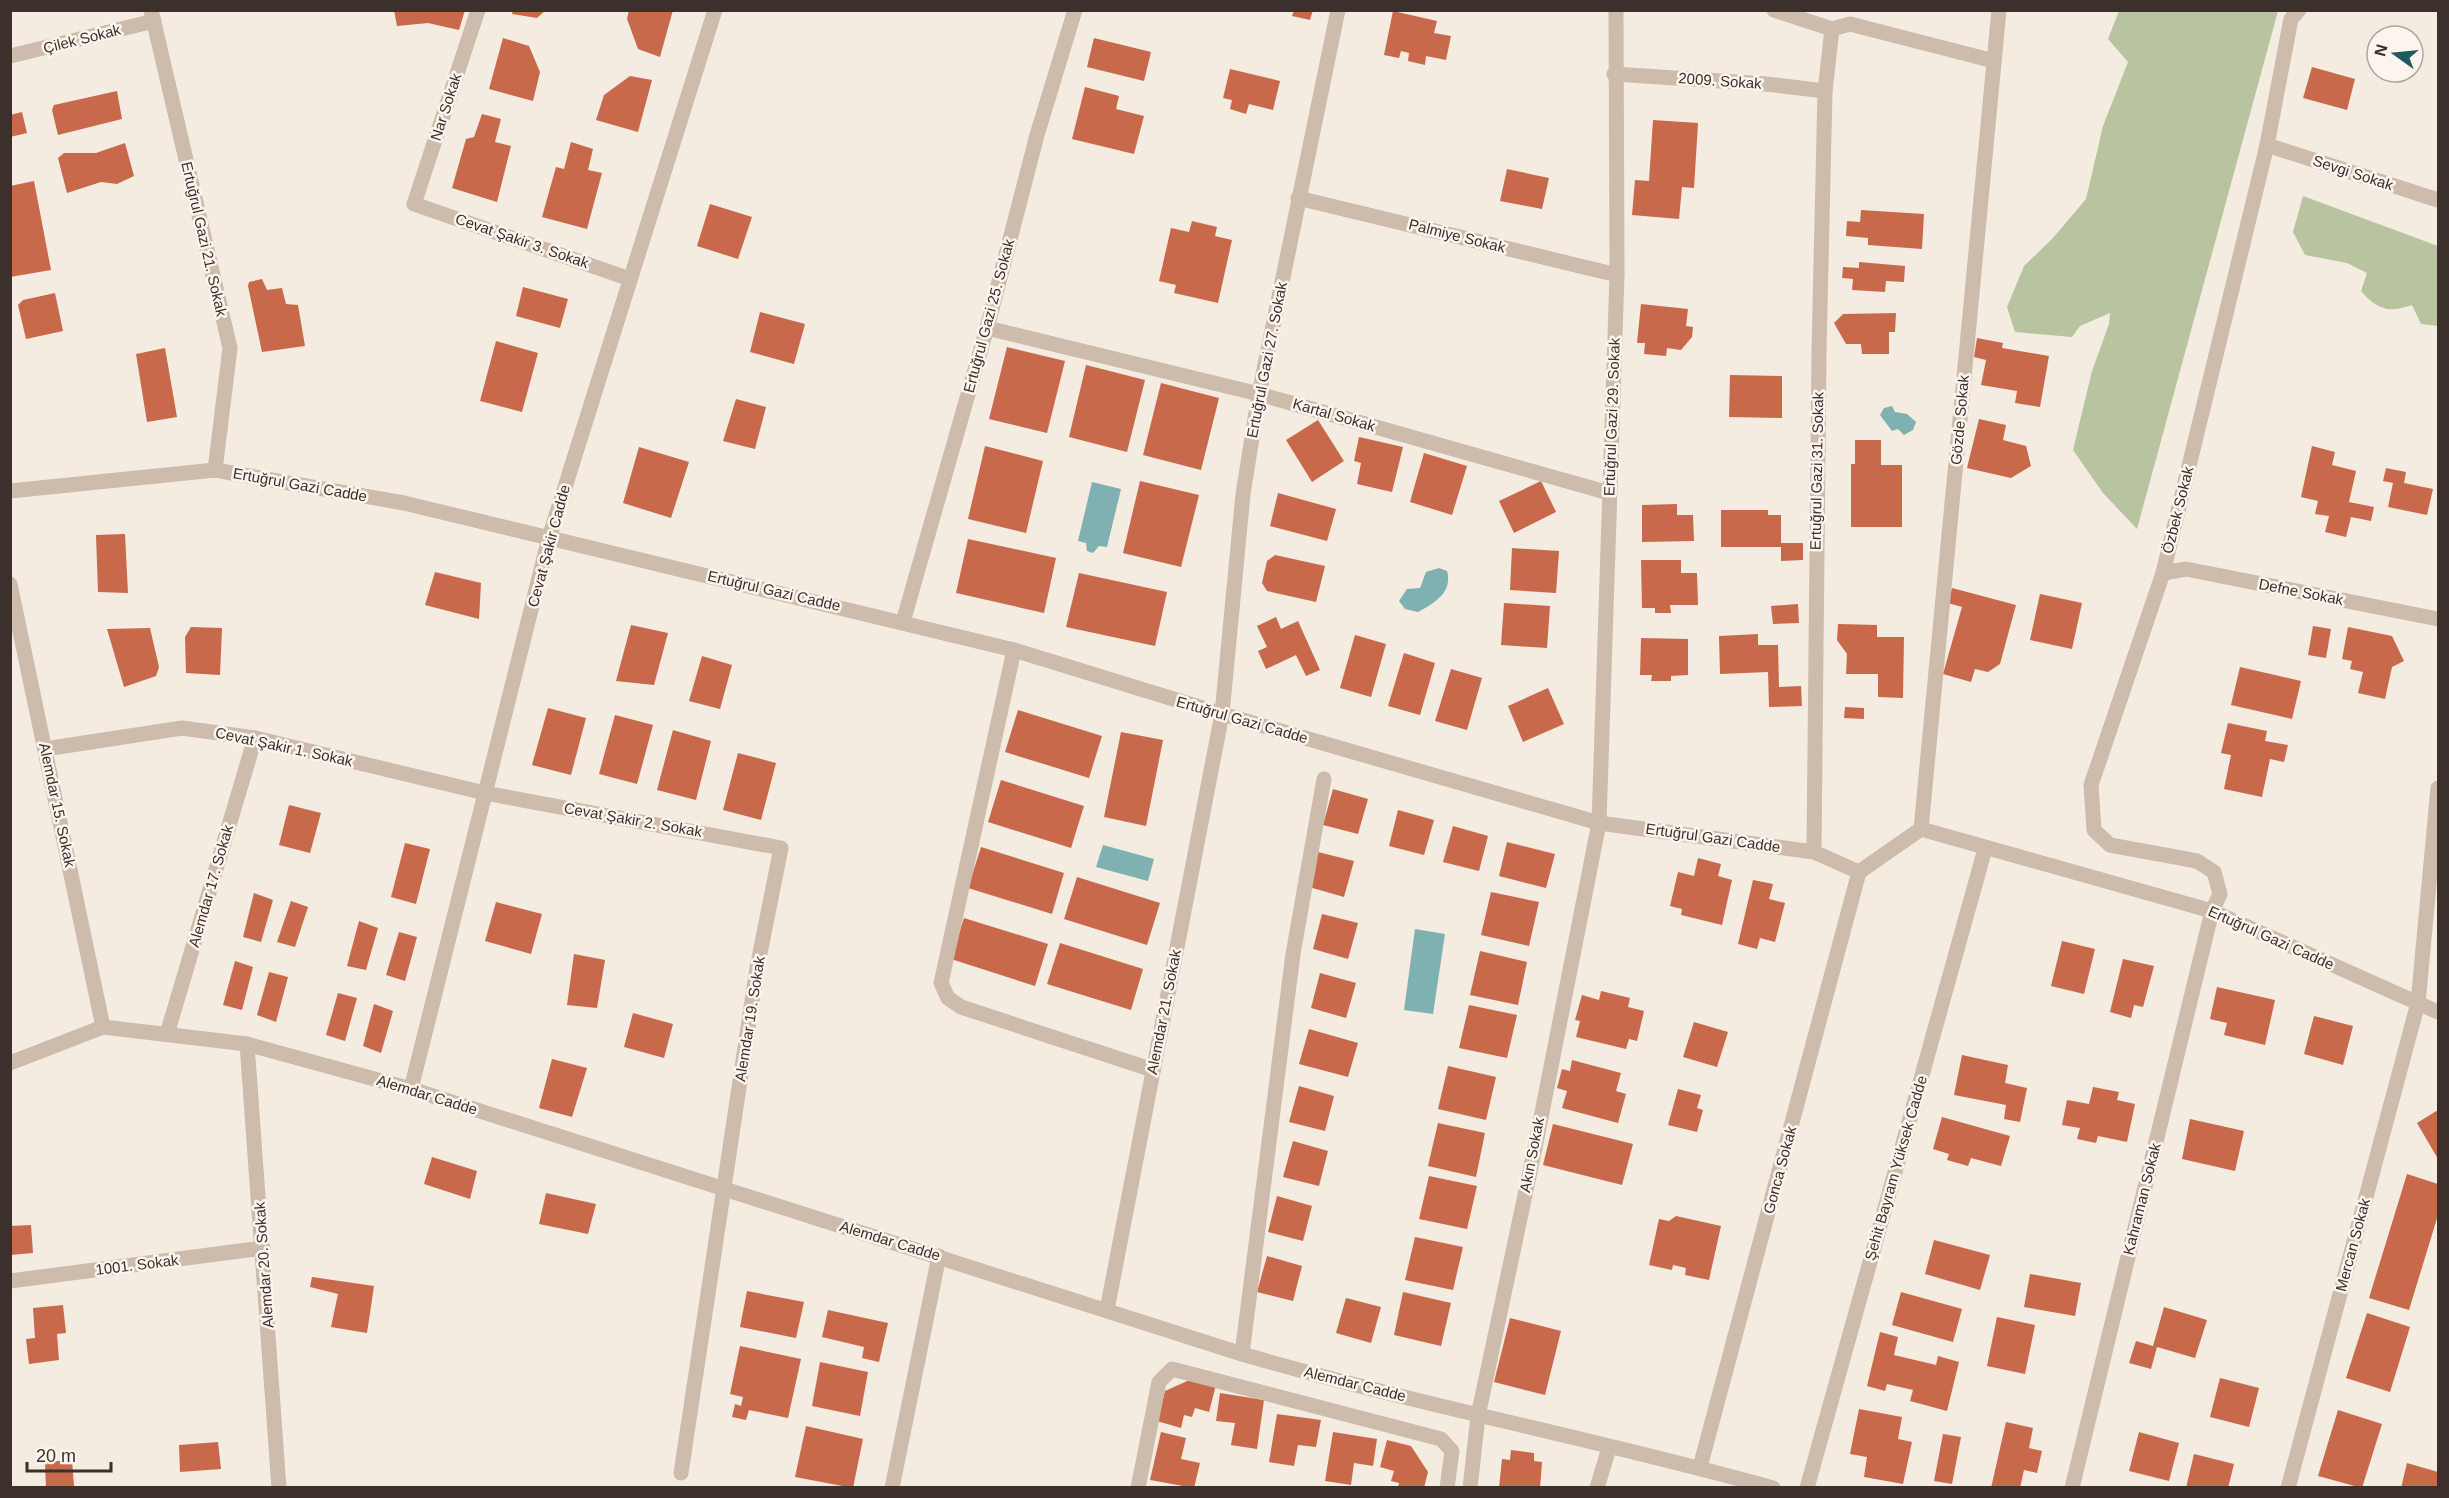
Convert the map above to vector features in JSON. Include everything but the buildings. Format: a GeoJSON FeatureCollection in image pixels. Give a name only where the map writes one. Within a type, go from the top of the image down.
{"type":"FeatureCollection","features":[{"type":"Feature","properties":{"kind":"street","name":"Nar Sokak"},"geometry":{"type":"LineString","coordinates":[[414,204],[478,10]]}},
{"type":"Feature","properties":{"kind":"street","name":"Cevat Şakir Cadde"},"geometry":{"type":"LineString","coordinates":[[411,1089],[549,538],[715,10]]}},
{"type":"Feature","properties":{"kind":"street","name":"Ertuğrul Gazi 25. Sokak"},"geometry":{"type":"LineString","coordinates":[[903,622],[987,328],[1037,135],[1075,10]]}},
{"type":"Feature","properties":{"kind":"street","name":"Ertuğrul Gazi 27. Sokak"},"geometry":{"type":"LineString","coordinates":[[1221,714],[1243,494],[1259,394],[1338,10]]}},
{"type":"Feature","properties":{"kind":"street","name":"Ertuğrul Gazi 29. Sokak"},"geometry":{"type":"LineString","coordinates":[[1599,823],[1617,275],[1614,74],[1616,10]]}},
{"type":"Feature","properties":{"kind":"street"},"geometry":{"type":"LineString","coordinates":[[1774,10],[1832,29],[1850,24],[1994,61]]}},
{"type":"Feature","properties":{"kind":"street","name":"Gözde Sokak"},"geometry":{"type":"LineString","coordinates":[[1921,829],[1999,10]]}},
{"type":"Feature","properties":{"kind":"street","name":"Özbek Sokak"},"geometry":{"type":"LineString","coordinates":[[2212,910],[2220,894],[2214,872],[2197,861],[2110,845],[2094,830],[2091,785],[2163,573],[2267,145],[2295,15]]}},
{"type":"Feature","properties":{"kind":"street","name":"Çilek Sokak"},"geometry":{"type":"LineString","coordinates":[[10,56],[153,16]]}},
{"type":"Feature","properties":{"kind":"street","name":"Ertuğrul Gazi 21. Sokak"},"geometry":{"type":"LineString","coordinates":[[153,16],[230,348],[214,470]]}},
{"type":"Feature","properties":{"kind":"street","name":"Ertuğrul Gazi 31. Sokak"},"geometry":{"type":"LineString","coordinates":[[1814,852],[1818,397],[1826,91],[1832,29]]}},
{"type":"Feature","properties":{"kind":"street","name":"2009. Sokak"},"geometry":{"type":"LineString","coordinates":[[1614,74],[1766,84],[1826,91]]}},
{"type":"Feature","properties":{"kind":"street","name":"Sevgi Sokak"},"geometry":{"type":"LineString","coordinates":[[2267,145],[2439,200]]}},
{"type":"Feature","properties":{"kind":"street","name":"Palmiye Sokak"},"geometry":{"type":"LineString","coordinates":[[1298,198],[1617,275]]}},
{"type":"Feature","properties":{"kind":"street","name":"Cevat Şakir 3. Sokak"},"geometry":{"type":"LineString","coordinates":[[414,204],[630,279]]}},
{"type":"Feature","properties":{"kind":"street","name":"Kartal Sokak"},"geometry":{"type":"LineString","coordinates":[[987,328],[1259,394],[1609,493]]}},
{"type":"Feature","properties":{"kind":"street","name":"Ertuğrul Gazi Cadde"},"geometry":{"type":"LineString","coordinates":[[10,491],[214,470],[404,503],[1014,650],[1221,714],[1599,823],[1814,852],[1859,872]]}},
{"type":"Feature","properties":{"kind":"street","name":"Defne Sokak"},"geometry":{"type":"LineString","coordinates":[[2163,573],[2186,569],[2439,620]]}},
{"type":"Feature","properties":{"kind":"street","name":"Alemdar 15. Sokak"},"geometry":{"type":"LineString","coordinates":[[10,584],[103,1027]]}},
{"type":"Feature","properties":{"kind":"street"},"geometry":{"type":"LineString","coordinates":[[1014,650],[941,983],[948,998],[961,1007],[1153,1070]]}},
{"type":"Feature","properties":{"kind":"street","name":"Alemdar 21. Sokak"},"geometry":{"type":"LineString","coordinates":[[1107,1310],[1221,714]]}},
{"type":"Feature","properties":{"kind":"street","name":"Cevat Şakir 1. Sokak"},"geometry":{"type":"LineString","coordinates":[[45,749],[182,728],[255,738],[485,793]]}},
{"type":"Feature","properties":{"kind":"street","name":"Alemdar 17. Sokak"},"geometry":{"type":"LineString","coordinates":[[167,1035],[255,738]]}},
{"type":"Feature","properties":{"kind":"street"},"geometry":{"type":"LineString","coordinates":[[1242,1354],[1293,954],[1324,779]]}},
{"type":"Feature","properties":{"kind":"street","name":"Mercan Sokak"},"geometry":{"type":"LineString","coordinates":[[2290,1487],[2418,1003],[2439,788]]}},
{"type":"Feature","properties":{"kind":"street","name":"Cevat Şakir 2. Sokak"},"geometry":{"type":"LineString","coordinates":[[485,793],[781,848]]}},
{"type":"Feature","properties":{"kind":"street","name":"Akın Sokak"},"geometry":{"type":"LineString","coordinates":[[1470,1488],[1478,1416],[1534,1153],[1599,823]]}},
{"type":"Feature","properties":{"kind":"street"},"geometry":{"type":"LineString","coordinates":[[1859,872],[1921,829]]}},
{"type":"Feature","properties":{"kind":"street","name":"Ertuğrul Gazi Cadde"},"geometry":{"type":"LineString","coordinates":[[1921,829],[1985,849],[2212,910],[2439,1012]]}},
{"type":"Feature","properties":{"kind":"street","name":"Alemdar 19. Sokak"},"geometry":{"type":"LineString","coordinates":[[681,1473],[757,968],[781,848]]}},
{"type":"Feature","properties":{"kind":"street","name":"Şehit Bayram Yüksek Cadde"},"geometry":{"type":"LineString","coordinates":[[1807,1488],[1985,849]]}},
{"type":"Feature","properties":{"kind":"street","name":"Gonca Sokak"},"geometry":{"type":"LineString","coordinates":[[1700,1467],[1859,872]]}},
{"type":"Feature","properties":{"kind":"street","name":"Kahraman Sokak"},"geometry":{"type":"LineString","coordinates":[[2072,1488],[2212,910]]}},
{"type":"Feature","properties":{"kind":"street","name":"Alemdar Cadde"},"geometry":{"type":"LineString","coordinates":[[10,1063],[103,1027],[247,1044],[411,1089],[1242,1354],[1478,1416],[1609,1448],[1700,1467],[1773,1488]]}},
{"type":"Feature","properties":{"kind":"street","name":"Alemdar 20. Sokak"},"geometry":{"type":"LineString","coordinates":[[247,1044],[279,1488]]}},
{"type":"Feature","properties":{"kind":"street","name":"1001. Sokak"},"geometry":{"type":"LineString","coordinates":[[10,1281],[263,1248]]}},
{"type":"Feature","properties":{"kind":"street"},"geometry":{"type":"LineString","coordinates":[[892,1488],[939,1256]]}},
{"type":"Feature","properties":{"kind":"street"},"geometry":{"type":"LineString","coordinates":[[1138,1488],[1159,1382],[1172,1369],[1441,1439],[1452,1451],[1448,1488]]}},
{"type":"Feature","properties":{"kind":"street"},"geometry":{"type":"LineString","coordinates":[[1597,1488],[1609,1448]]}},
{"type":"Feature","properties":{"kind":"green space"},"geometry":{"type":"Polygon","coordinates":[[[2119,11],[2278,11],[2137,529],[2103,493],[2073,450],[2092,371],[2109,324],[2110,313],[2080,326],[2072,337],[2015,332],[2007,307],[2024,266],[2053,238],[2086,199],[2103,126],[2128,62],[2108,39],[2119,11]]]}},
{"type":"Feature","properties":{"kind":"green space"},"geometry":{"type":"Polygon","coordinates":[[[2303,196],[2438,246],[2438,326],[2421,324],[2412,305],[2396,309],[2378,306],[2361,291],[2367,273],[2347,263],[2305,255],[2293,232],[2303,196]]]}},
{"type":"Feature","properties":{"kind":"water"},"geometry":{"type":"Polygon","coordinates":[[[1892,406],[1895,412],[1907,414],[1916,422],[1913,430],[1904,435],[1898,429],[1892,431],[1880,415],[1884,408],[1892,406]]]}},
{"type":"Feature","properties":{"kind":"water"},"geometry":{"type":"Polygon","coordinates":[[[1092,482],[1121,489],[1107,547],[1099,546],[1093,553],[1087,551],[1086,543],[1078,541],[1092,482]]]}},
{"type":"Feature","properties":{"kind":"water"},"geometry":{"type":"Polygon","coordinates":[[[1439,568],[1447,571],[1448,578],[1445,591],[1441,596],[1418,612],[1405,609],[1399,601],[1407,589],[1420,588],[1426,572],[1439,568]]]}},
{"type":"Feature","properties":{"kind":"water"},"geometry":{"type":"Polygon","coordinates":[[[1103,845],[1154,859],[1148,881],[1096,867],[1103,845]]]}},
{"type":"Feature","properties":{"kind":"water"},"geometry":{"type":"Polygon","coordinates":[[[1415,929],[1445,934],[1433,1014],[1404,1010],[1415,929]]]}}]}
